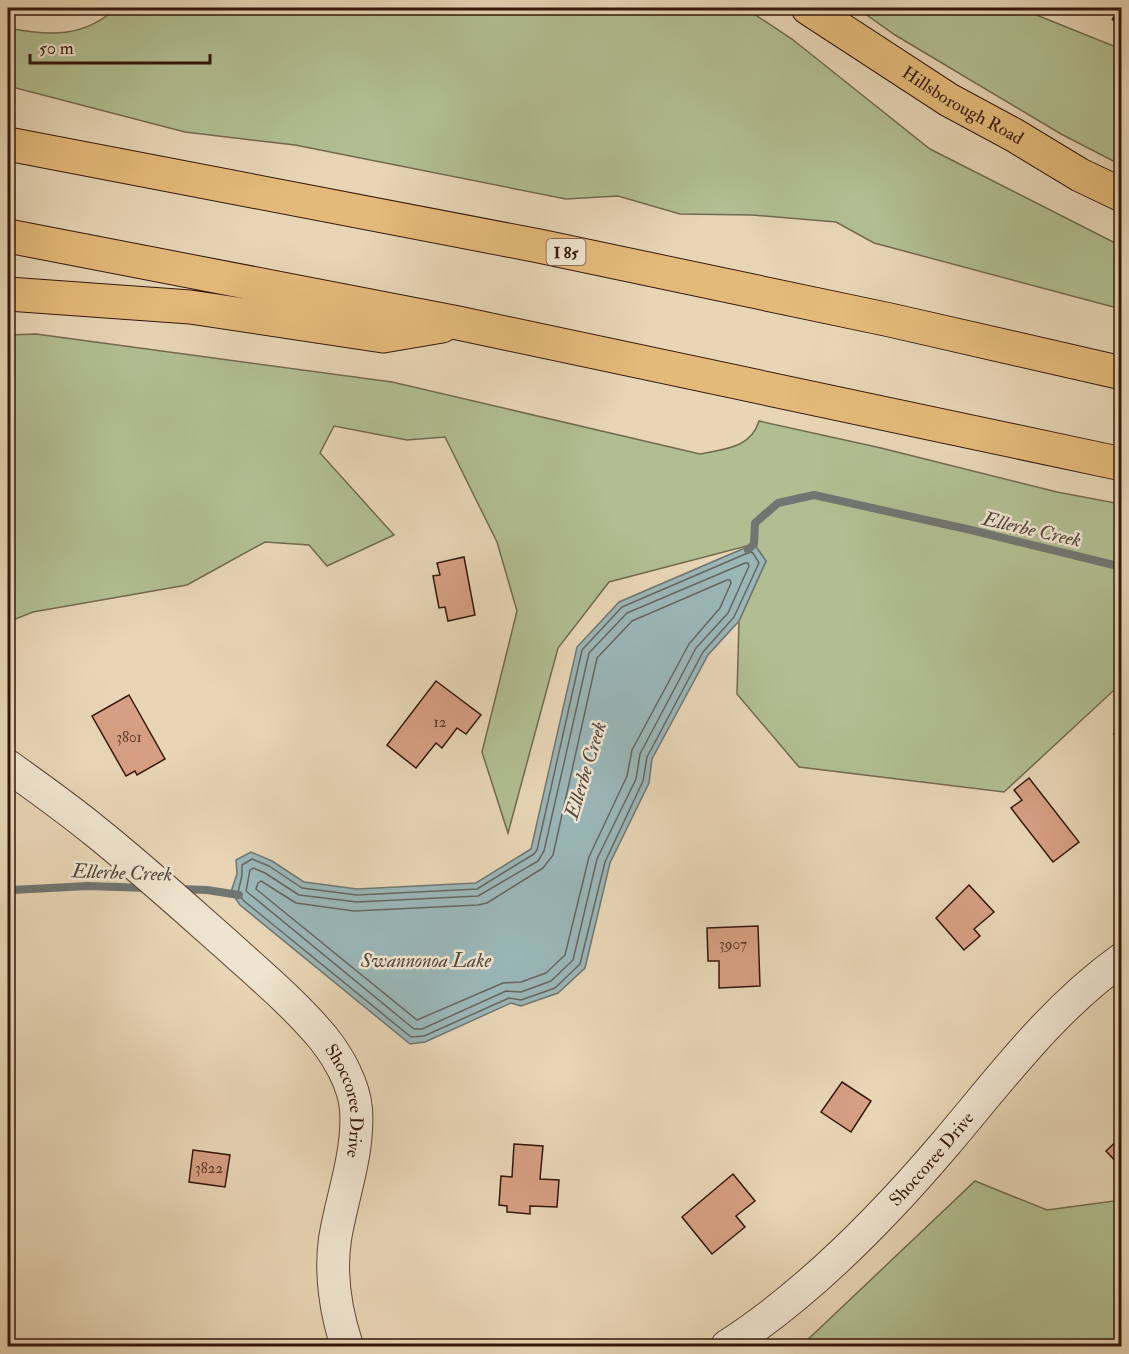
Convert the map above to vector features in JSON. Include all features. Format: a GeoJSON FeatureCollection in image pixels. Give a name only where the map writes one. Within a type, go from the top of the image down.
{"type":"FeatureCollection","features":[{"type":"Feature","properties":{"kind":"main road","name":"Hillsborough Road"},"geometry":{"type":"LineString","coordinates":[[808,8],[949,100],[1014,135],[1080,175],[1122,195]]}},
{"type":"Feature","properties":{"kind":"main road","name":"I 85"},"geometry":{"type":"LineString","coordinates":[[8,144],[539,246],[890,320],[1122,373]]}},
{"type":"Feature","properties":{"kind":"main road"},"geometry":{"type":"LineString","coordinates":[[8,236],[458,322],[1122,464]]}},
{"type":"Feature","properties":{"kind":"main road"},"geometry":{"type":"LineString","coordinates":[[8,294],[190,307],[383,336],[458,322]]}},
{"type":"Feature","properties":{"kind":"street","name":"Shoccoree Drive"},"geometry":{"type":"LineString","coordinates":[[8,766],[94,831],[191,913],[300,1012],[340,1063],[356,1107],[356,1141],[335,1240],[334,1284],[340,1325],[347,1347]]}},
{"type":"Feature","properties":{"kind":"street","name":"Shoccoree Drive"},"geometry":{"type":"LineString","coordinates":[[727,1347],[805,1287],[849,1247],[890,1206],[944,1145],[1041,1029],[1075,995],[1122,959]]}},
{"type":"Feature","properties":{"kind":"green space"},"geometry":{"type":"Polygon","coordinates":[[[116,8],[745,8],[792,39],[930,149],[1121,246],[1121,309],[874,243],[836,222],[752,215],[680,214],[618,196],[566,199],[295,145],[185,132],[8,86],[8,28],[52,33],[79,30],[104,18],[116,8]]]}},
{"type":"Feature","properties":{"kind":"green space"},"geometry":{"type":"Polygon","coordinates":[[[857,8],[1025,8],[1034,14],[1121,49],[1121,165],[1061,134],[895,35],[857,8]]]}},
{"type":"Feature","properties":{"kind":"green space"},"geometry":{"type":"Polygon","coordinates":[[[36,334],[392,382],[700,454],[736,446],[750,437],[759,421],[881,448],[1057,492],[1121,504],[1121,686],[1004,792],[799,767],[737,694],[739,621],[766,561],[754,544],[609,582],[558,648],[508,833],[482,752],[517,611],[497,542],[445,437],[407,440],[334,426],[320,453],[394,535],[327,566],[309,545],[265,542],[187,585],[33,612],[8,622],[8,335],[36,334]]]}},
{"type":"Feature","properties":{"kind":"green space"},"geometry":{"type":"Polygon","coordinates":[[[975,1181],[1047,1210],[1121,1200],[1121,1346],[801,1346],[975,1181]]]}},
{"type":"Feature","properties":{"kind":"water","name":"Swannonoa Lake"},"geometry":{"type":"Polygon","coordinates":[[[754,544],[766,561],[739,621],[708,655],[652,759],[649,783],[610,863],[585,968],[558,993],[521,1006],[511,1003],[425,1042],[410,1044],[240,905],[231,892],[237,874],[236,860],[251,852],[272,861],[304,882],[357,889],[476,883],[531,849],[577,647],[619,602],[754,544]]]}},
{"type":"Feature","properties":{"kind":"building"},"geometry":{"type":"Polygon","coordinates":[[[464,557],[475,615],[448,621],[445,607],[439,608],[433,576],[440,575],[437,563],[464,557]]]}},
{"type":"Feature","properties":{"kind":"building"},"geometry":{"type":"Polygon","coordinates":[[[436,681],[481,715],[466,734],[457,728],[442,748],[436,743],[416,768],[387,745],[436,681]]]}},
{"type":"Feature","properties":{"kind":"building"},"geometry":{"type":"Polygon","coordinates":[[[129,695],[165,759],[137,775],[135,771],[126,776],[92,716],[129,695]]]}},
{"type":"Feature","properties":{"kind":"building"},"geometry":{"type":"Polygon","coordinates":[[[1122,731],[1122,747],[1120,747],[1114,734],[1122,731]]]}},
{"type":"Feature","properties":{"kind":"building"},"geometry":{"type":"Polygon","coordinates":[[[1029,778],[1079,842],[1053,862],[1011,808],[1022,800],[1014,790],[1029,778]]]}},
{"type":"Feature","properties":{"kind":"building"},"geometry":{"type":"Polygon","coordinates":[[[969,885],[994,912],[974,929],[980,936],[964,950],[936,918],[969,885]]]}},
{"type":"Feature","properties":{"kind":"building"},"geometry":{"type":"Polygon","coordinates":[[[758,926],[760,986],[719,988],[719,961],[708,961],[707,928],[758,926]]]}},
{"type":"Feature","properties":{"kind":"building"},"geometry":{"type":"Polygon","coordinates":[[[842,1082],[871,1101],[851,1132],[821,1112],[842,1082]]]}},
{"type":"Feature","properties":{"kind":"building"},"geometry":{"type":"Polygon","coordinates":[[[1122,1136],[1122,1168],[1106,1151],[1122,1136]]]}},
{"type":"Feature","properties":{"kind":"building"},"geometry":{"type":"Polygon","coordinates":[[[514,1144],[543,1146],[540,1179],[559,1180],[557,1207],[530,1206],[530,1214],[507,1212],[507,1206],[499,1205],[501,1176],[512,1177],[514,1144]]]}},
{"type":"Feature","properties":{"kind":"building"},"geometry":{"type":"Polygon","coordinates":[[[193,1150],[230,1155],[225,1187],[189,1182],[193,1150]]]}},
{"type":"Feature","properties":{"kind":"building"},"geometry":{"type":"Polygon","coordinates":[[[733,1174],[755,1201],[736,1216],[745,1227],[712,1254],[682,1217],[733,1174]]]}},
{"type":"Feature","properties":{"kind":"waterway","name":"Ellerbe Creek"},"geometry":{"type":"LineString","coordinates":[[748,550],[754,544],[755,523],[778,503],[814,495],[1122,567]]}},
{"type":"Feature","properties":{"kind":"waterway","name":"Ellerbe Creek"},"geometry":{"type":"LineString","coordinates":[[8,889],[88,886],[147,888]]}},
{"type":"Feature","properties":{"kind":"waterway","name":"Ellerbe Creek"},"geometry":{"type":"LineString","coordinates":[[180,889],[239,895]]}},
{"type":"Feature","properties":{"kind":"railway"},"geometry":{"type":"LineString","coordinates":[[1095,8],[1122,23]]}}]}
